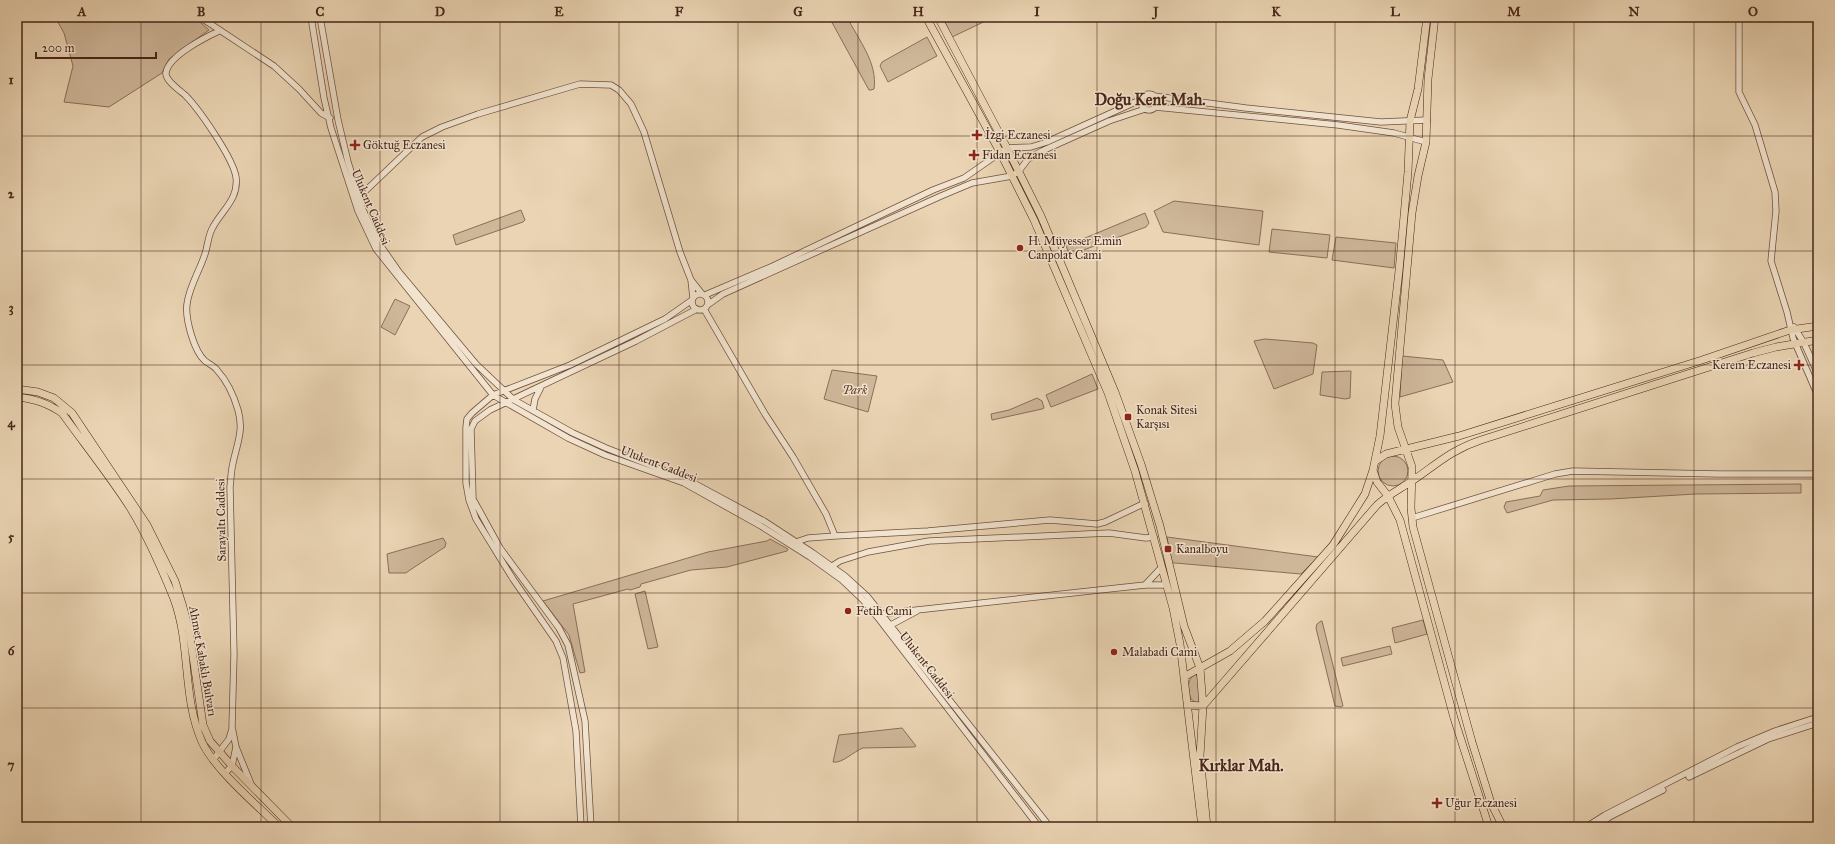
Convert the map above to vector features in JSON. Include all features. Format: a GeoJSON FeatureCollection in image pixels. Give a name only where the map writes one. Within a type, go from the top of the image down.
{"type":"FeatureCollection","features":[{"type":"Feature","properties":{"kind":"main road"},"geometry":{"type":"LineString","coordinates":[[926,17],[1000,152],[1034,220],[1108,393],[1136,471],[1179,637],[1202,827]]}},
{"type":"Feature","properties":{"kind":"main road"},"geometry":{"type":"LineString","coordinates":[[938,17],[1041,216],[1115,392],[1139,456],[1160,526],[1184,626],[1200,668],[1203,706],[1200,756],[1207,827]]}},
{"type":"Feature","properties":{"kind":"main road"},"geometry":{"type":"LineString","coordinates":[[1184,677],[1230,651],[1248,637],[1333,545],[1365,494],[1377,460],[1399,271],[1408,172],[1408,137],[1410,121],[1418,89],[1427,17]]}},
{"type":"Feature","properties":{"kind":"main road"},"geometry":{"type":"LineString","coordinates":[[1435,17],[1428,79],[1426,142],[1414,194],[1395,398],[1397,420],[1412,467],[1412,518],[1472,742],[1491,803],[1503,827]]}},
{"type":"Feature","properties":{"kind":"main road"},"geometry":{"type":"LineString","coordinates":[[1377,460],[1386,454],[1459,436],[1620,386],[1793,329],[1818,326]]}},
{"type":"Feature","properties":{"kind":"main road"},"geometry":{"type":"LineString","coordinates":[[1203,706],[1377,505],[1447,455],[1468,444],[1759,352],[1818,340]]}},
{"type":"Feature","properties":{"kind":"main road","name":"Ahmet Kabaklı Bulvarı"},"geometry":{"type":"LineString","coordinates":[[17,388],[38,392],[54,398],[72,413],[147,525],[175,582],[183,607],[189,629],[203,725],[210,741],[232,766],[292,827]]}},
{"type":"Feature","properties":{"kind":"main road","name":"Ahmet Kabaklı Bulvarı"},"geometry":{"type":"LineString","coordinates":[[17,397],[38,400],[50,405],[62,413],[131,509],[151,547],[174,600],[181,624],[190,697],[196,726],[202,742],[213,760],[279,827]]}},
{"type":"Feature","properties":{"kind":"main road"},"geometry":{"type":"LineString","coordinates":[[1373,470],[1377,482],[1388,496],[1400,520],[1405,535],[1454,718],[1489,827]]}},
{"type":"Feature","properties":{"kind":"main road"},"geometry":{"type":"LineString","coordinates":[[1187,705],[1203,706]]}},
{"type":"Feature","properties":{"kind":"street"},"geometry":{"type":"LineString","coordinates":[[200,17],[274,66],[299,88],[321,113],[338,120]]}},
{"type":"Feature","properties":{"kind":"street","name":"Ulukent Caddesi"},"geometry":{"type":"LineString","coordinates":[[311,17],[328,117],[343,169],[358,211],[376,249],[493,395],[568,438],[605,455],[684,483],[761,526],[810,557],[842,580],[863,600],[879,619],[1039,827]]}},
{"type":"Feature","properties":{"kind":"street"},"geometry":{"type":"LineString","coordinates":[[320,17],[338,120],[348,162],[360,196],[363,210],[378,242],[399,272],[476,364],[514,400],[573,433],[606,448],[686,478],[764,521],[832,566],[867,596],[889,626],[1050,827]]}},
{"type":"Feature","properties":{"kind":"street"},"geometry":{"type":"LineString","coordinates":[[1739,17],[1739,92],[1755,125],[1775,192],[1776,210],[1771,261],[1793,329],[1795,344],[1818,396]]}},
{"type":"Feature","properties":{"kind":"street"},"geometry":{"type":"LineString","coordinates":[[1814,17],[1818,22]]}},
{"type":"Feature","properties":{"kind":"street","name":"Sarayaltı Caddesi"},"geometry":{"type":"LineString","coordinates":[[219,31],[204,38],[174,59],[166,72],[166,77],[188,99],[222,146],[236,176],[234,194],[231,203],[212,228],[206,252],[194,281],[187,305],[189,322],[195,347],[205,360],[217,370],[229,388],[238,410],[240,421],[240,439],[232,463],[230,487],[234,632],[232,727]]}},
{"type":"Feature","properties":{"kind":"street"},"geometry":{"type":"LineString","coordinates":[[360,196],[422,137],[442,127],[478,114],[580,84],[611,85],[619,90],[631,104],[644,132],[680,252],[691,280],[693,306],[697,309]]}},
{"type":"Feature","properties":{"kind":"street"},"geometry":{"type":"LineString","coordinates":[[581,827],[576,731],[563,658],[556,641],[513,579],[476,519],[469,500],[466,483],[467,419],[493,395],[570,365],[665,319],[693,299],[697,294],[703,294],[773,266],[933,190],[964,178],[1007,148],[1031,147],[1047,142],[1142,99],[1147,95],[1381,122],[1427,120]]}},
{"type":"Feature","properties":{"kind":"street"},"geometry":{"type":"LineString","coordinates":[[1154,96],[1156,100],[1155,107]]}},
{"type":"Feature","properties":{"kind":"street"},"geometry":{"type":"LineString","coordinates":[[1142,99],[1142,106],[1145,109]]}},
{"type":"Feature","properties":{"kind":"street"},"geometry":{"type":"LineString","coordinates":[[704,309],[708,304],[723,294],[941,196],[972,183],[1012,176],[1019,171],[1028,159],[1042,151],[1109,120],[1145,109],[1150,110],[1155,107],[1184,108],[1338,125],[1394,133],[1426,142]]}},
{"type":"Feature","properties":{"kind":"street"},"geometry":{"type":"LineString","coordinates":[[691,280],[708,298],[708,304]]}},
{"type":"Feature","properties":{"kind":"street"},"geometry":{"type":"LineString","coordinates":[[591,827],[585,720],[568,645],[559,628],[500,548],[473,499],[471,429],[475,421],[482,415],[505,403],[636,341],[697,309],[704,309]]}},
{"type":"Feature","properties":{"kind":"street"},"geometry":{"type":"LineString","coordinates":[[704,309],[765,414],[826,514],[835,536]]}},
{"type":"Feature","properties":{"kind":"street"},"geometry":{"type":"LineString","coordinates":[[1793,329],[1804,343],[1818,374]]}},
{"type":"Feature","properties":{"kind":"street"},"geometry":{"type":"LineString","coordinates":[[533,410],[535,399],[541,386]]}},
{"type":"Feature","properties":{"kind":"street"},"geometry":{"type":"LineString","coordinates":[[1412,518],[1555,474],[1573,470],[1719,474],[1818,474]]}},
{"type":"Feature","properties":{"kind":"street"},"geometry":{"type":"LineString","coordinates":[[796,542],[808,538],[928,531],[1050,520],[1097,524],[1105,522],[1145,503]]}},
{"type":"Feature","properties":{"kind":"street"},"geometry":{"type":"LineString","coordinates":[[832,566],[840,561],[868,552],[930,541],[1109,533],[1146,538],[1154,537]]}},
{"type":"Feature","properties":{"kind":"street"},"geometry":{"type":"LineString","coordinates":[[1145,585],[1161,568]]}},
{"type":"Feature","properties":{"kind":"street"},"geometry":{"type":"LineString","coordinates":[[880,614],[1145,585],[1166,585]]}},
{"type":"Feature","properties":{"kind":"street"},"geometry":{"type":"LineString","coordinates":[[889,626],[919,609]]}},
{"type":"Feature","properties":{"kind":"street"},"geometry":{"type":"LineString","coordinates":[[1586,827],[1605,815],[1737,747],[1775,731],[1818,717]]}},
{"type":"Feature","properties":{"kind":"street"},"geometry":{"type":"LineString","coordinates":[[1595,827],[1611,816],[1668,787],[1768,739],[1818,723]]}},
{"type":"Feature","properties":{"kind":"street"},"geometry":{"type":"LineString","coordinates":[[232,727],[236,747],[252,786]]}},
{"type":"Feature","properties":{"kind":"street"},"geometry":{"type":"LineString","coordinates":[[213,760],[229,739],[232,727]]}},
{"type":"Feature","properties":{"kind":"street"},"geometry":{"type":"LineString","coordinates":[[225,773],[232,766],[236,747]]}},
{"type":"Feature","properties":{"kind":"green space"},"geometry":{"type":"Polygon","coordinates":[[[55,17],[194,17],[209,30],[169,59],[162,73],[109,107],[64,102],[73,66],[64,33],[55,17]]]}},
{"type":"Feature","properties":{"kind":"green space"},"geometry":{"type":"Polygon","coordinates":[[[829,17],[847,17],[870,61],[873,70],[874,89],[869,90],[829,17]]]}},
{"type":"Feature","properties":{"kind":"green space"},"geometry":{"type":"Polygon","coordinates":[[[955,17],[994,17],[952,37],[945,22],[955,17]]]}},
{"type":"Feature","properties":{"kind":"green space"},"geometry":{"type":"Polygon","coordinates":[[[927,37],[937,56],[888,82],[880,66],[882,62],[927,37]]]}},
{"type":"Feature","properties":{"kind":"green space"},"geometry":{"type":"Polygon","coordinates":[[[1174,201],[1263,211],[1259,245],[1163,232],[1154,211],[1174,201]]]}},
{"type":"Feature","properties":{"kind":"green space"},"geometry":{"type":"Polygon","coordinates":[[[521,210],[525,220],[523,222],[456,245],[453,235],[521,210]]]}},
{"type":"Feature","properties":{"kind":"green space"},"geometry":{"type":"Polygon","coordinates":[[[1145,213],[1149,223],[1146,227],[1070,255],[1066,246],[1145,213]]]}},
{"type":"Feature","properties":{"kind":"green space"},"geometry":{"type":"Polygon","coordinates":[[[1272,229],[1330,235],[1327,258],[1269,252],[1272,229]]]}},
{"type":"Feature","properties":{"kind":"green space"},"geometry":{"type":"Polygon","coordinates":[[[1336,237],[1396,243],[1394,268],[1332,260],[1336,237]]]}},
{"type":"Feature","properties":{"kind":"green space"},"geometry":{"type":"Polygon","coordinates":[[[395,299],[410,306],[395,335],[381,327],[395,299]]]}},
{"type":"Feature","properties":{"kind":"green space"},"geometry":{"type":"Polygon","coordinates":[[[1265,339],[1313,343],[1317,345],[1313,374],[1274,389],[1254,341],[1265,339]]]}},
{"type":"Feature","properties":{"kind":"green space"},"geometry":{"type":"Polygon","coordinates":[[[1402,356],[1443,360],[1453,382],[1400,397],[1402,356]]]}},
{"type":"Feature","properties":{"kind":"green space","name":"Park"},"geometry":{"type":"Polygon","coordinates":[[[832,370],[877,376],[868,412],[824,399],[832,370]]]}},
{"type":"Feature","properties":{"kind":"green space"},"geometry":{"type":"Polygon","coordinates":[[[1351,371],[1350,398],[1345,399],[1320,395],[1322,372],[1351,371]]]}},
{"type":"Feature","properties":{"kind":"green space"},"geometry":{"type":"Polygon","coordinates":[[[1092,374],[1098,389],[1051,407],[1046,395],[1092,374]]]}},
{"type":"Feature","properties":{"kind":"green space"},"geometry":{"type":"Polygon","coordinates":[[[1037,398],[1042,401],[1044,408],[992,420],[991,414],[1009,410],[1037,398]]]}},
{"type":"Feature","properties":{"kind":"green space"},"geometry":{"type":"Polygon","coordinates":[[[1393,456],[1399,457],[1407,465],[1407,477],[1399,485],[1393,486],[1387,485],[1379,477],[1378,471],[1379,465],[1387,457],[1393,456]]]}},
{"type":"Feature","properties":{"kind":"green space"},"geometry":{"type":"Polygon","coordinates":[[[1801,484],[1801,493],[1696,494],[1610,499],[1553,500],[1507,513],[1504,507],[1506,502],[1540,496],[1543,490],[1569,486],[1801,484]]]}},
{"type":"Feature","properties":{"kind":"green space"},"geometry":{"type":"Polygon","coordinates":[[[1167,537],[1318,557],[1301,574],[1172,563],[1167,537]]]}},
{"type":"Feature","properties":{"kind":"green space"},"geometry":{"type":"Polygon","coordinates":[[[443,538],[446,543],[445,547],[406,573],[389,573],[387,554],[443,538]]]}},
{"type":"Feature","properties":{"kind":"green space"},"geometry":{"type":"Polygon","coordinates":[[[770,539],[788,549],[787,551],[727,567],[691,570],[641,584],[640,587],[630,590],[628,589],[573,604],[585,672],[580,673],[569,635],[543,601],[708,552],[767,541],[770,539]]]}},
{"type":"Feature","properties":{"kind":"green space"},"geometry":{"type":"Polygon","coordinates":[[[645,591],[658,647],[648,649],[635,594],[645,591]]]}},
{"type":"Feature","properties":{"kind":"green space"},"geometry":{"type":"Polygon","coordinates":[[[1423,620],[1427,634],[1395,643],[1392,628],[1423,620]]]}},
{"type":"Feature","properties":{"kind":"green space"},"geometry":{"type":"Polygon","coordinates":[[[1321,621],[1343,706],[1341,707],[1335,706],[1316,628],[1317,624],[1321,621]]]}},
{"type":"Feature","properties":{"kind":"green space"},"geometry":{"type":"Polygon","coordinates":[[[1390,646],[1392,654],[1343,666],[1341,658],[1390,646]]]}},
{"type":"Feature","properties":{"kind":"green space"},"geometry":{"type":"Polygon","coordinates":[[[1196,674],[1198,678],[1200,702],[1196,703],[1191,699],[1189,682],[1196,674]]]}},
{"type":"Feature","properties":{"kind":"green space"},"geometry":{"type":"Polygon","coordinates":[[[902,728],[916,746],[863,748],[840,761],[833,762],[839,735],[902,728]]]}},
{"type":"Feature","properties":{"kind":"place","name":"İzgi Eczanesi"},"geometry":{"type":"Point","coordinates":[977,135]}},
{"type":"Feature","properties":{"kind":"place","name":"Göktuğ Eczanesi"},"geometry":{"type":"Point","coordinates":[355,145]}},
{"type":"Feature","properties":{"kind":"place","name":"Fidan Eczanesi"},"geometry":{"type":"Point","coordinates":[974,155]}},
{"type":"Feature","properties":{"kind":"place","name":"H. Müyesser Emin Canpolat Cami"},"geometry":{"type":"Point","coordinates":[1020,248]}},
{"type":"Feature","properties":{"kind":"place","name":"Kerem Eczanesi"},"geometry":{"type":"Point","coordinates":[1799,365]}},
{"type":"Feature","properties":{"kind":"place","name":"Konak Sitesi Karşısı"},"geometry":{"type":"Point","coordinates":[1128,417]}},
{"type":"Feature","properties":{"kind":"place","name":"Kanalboyu"},"geometry":{"type":"Point","coordinates":[1168,549]}},
{"type":"Feature","properties":{"kind":"place","name":"Fetih Cami"},"geometry":{"type":"Point","coordinates":[848,611]}},
{"type":"Feature","properties":{"kind":"place","name":"Malabadi Cami"},"geometry":{"type":"Point","coordinates":[1114,652]}},
{"type":"Feature","properties":{"kind":"place","name":"Uğur Eczanesi"},"geometry":{"type":"Point","coordinates":[1437,803]}},
{"type":"Feature","properties":{"kind":"district","name":"Doğu Kent Mah."},"geometry":{"type":"Point","coordinates":[1150,99]}},
{"type":"Feature","properties":{"kind":"district","name":"Kırklar Mah."},"geometry":{"type":"Point","coordinates":[1241,765]}}]}
